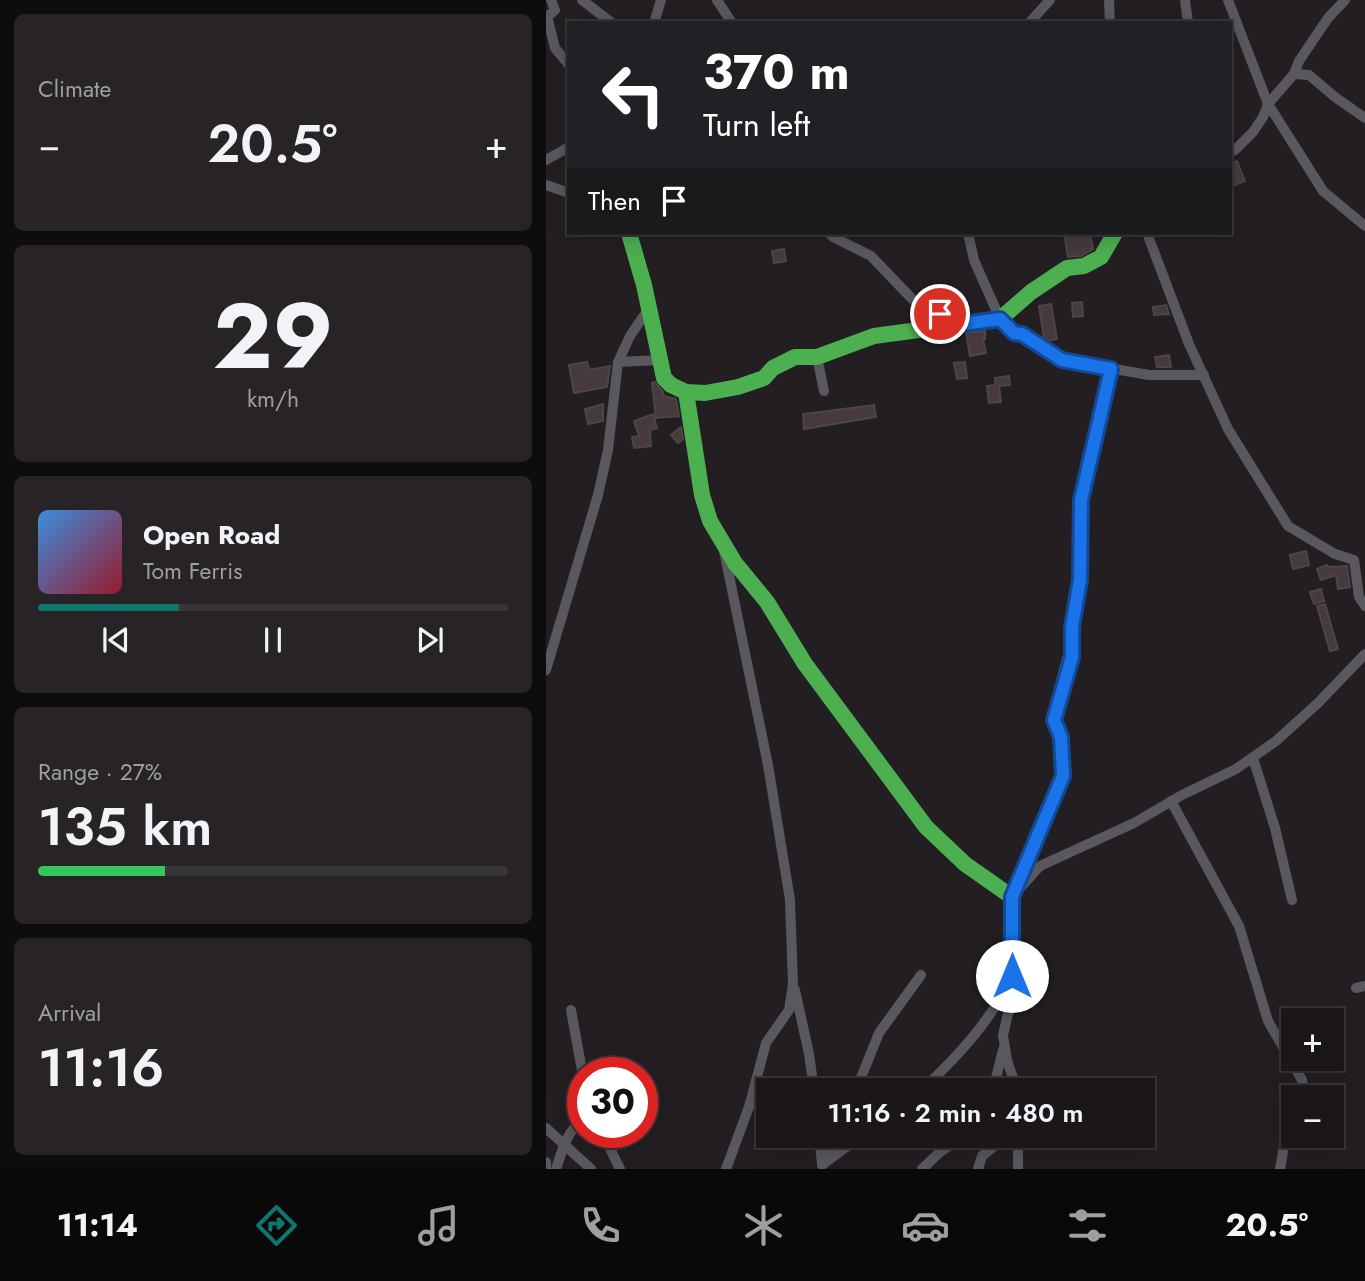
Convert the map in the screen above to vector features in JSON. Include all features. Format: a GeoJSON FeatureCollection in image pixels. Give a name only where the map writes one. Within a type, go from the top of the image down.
{"type":"FeatureCollection","features":[{"type":"Feature","properties":{"kind":"street"},"geometry":{"type":"LineString","coordinates":[[551,0],[555,10],[546,17],[555,48],[567,63]]}},
{"type":"Feature","properties":{"kind":"street"},"geometry":{"type":"LineString","coordinates":[[582,0],[609,21]]}},
{"type":"Feature","properties":{"kind":"street"},"geometry":{"type":"LineString","coordinates":[[655,21],[661,0]]}},
{"type":"Feature","properties":{"kind":"street"},"geometry":{"type":"LineString","coordinates":[[717,0],[731,21]]}},
{"type":"Feature","properties":{"kind":"street"},"geometry":{"type":"LineString","coordinates":[[1031,21],[1050,0]]}},
{"type":"Feature","properties":{"kind":"street"},"geometry":{"type":"LineString","coordinates":[[1109,0],[1110,21]]}},
{"type":"Feature","properties":{"kind":"street"},"geometry":{"type":"LineString","coordinates":[[1185,0],[1188,21]]}},
{"type":"Feature","properties":{"kind":"street"},"geometry":{"type":"LineString","coordinates":[[1228,0],[1268,104],[1324,191],[1365,226]]}},
{"type":"Feature","properties":{"kind":"street"},"geometry":{"type":"LineString","coordinates":[[1232,151],[1253,132],[1268,104],[1294,74],[1298,61],[1328,18],[1345,0]]}},
{"type":"Feature","properties":{"kind":"street"},"geometry":{"type":"LineString","coordinates":[[1294,74],[1309,75],[1365,118]]}},
{"type":"Feature","properties":{"kind":"street"},"geometry":{"type":"LineString","coordinates":[[546,160],[567,148]]}},
{"type":"Feature","properties":{"kind":"street"},"geometry":{"type":"LineString","coordinates":[[546,185],[567,192]]}},
{"type":"Feature","properties":{"kind":"street"},"geometry":{"type":"LineString","coordinates":[[831,235],[871,256],[917,304],[962,324]]}},
{"type":"Feature","properties":{"kind":"street"},"geometry":{"type":"LineString","coordinates":[[968,235],[974,260],[1000,319],[1014,333],[1022,334],[1062,360],[1149,375],[1204,375]]}},
{"type":"Feature","properties":{"kind":"street"},"geometry":{"type":"LineString","coordinates":[[629,236],[649,308],[664,378],[670,385],[686,392],[705,393],[738,387],[764,377],[773,368],[795,357],[817,357],[874,336],[1000,319],[1031,292],[1068,268],[1084,267],[1101,257],[1114,235]]}},
{"type":"Feature","properties":{"kind":"street"},"geometry":{"type":"LineString","coordinates":[[1148,235],[1189,344],[1228,429],[1288,526],[1335,554],[1354,560],[1359,597],[1365,607]]}},
{"type":"Feature","properties":{"kind":"street"},"geometry":{"type":"LineString","coordinates":[[546,670],[598,495],[608,450],[618,362],[630,336],[649,308]]}},
{"type":"Feature","properties":{"kind":"street"},"geometry":{"type":"LineString","coordinates":[[817,357],[824,391]]}},
{"type":"Feature","properties":{"kind":"street"},"geometry":{"type":"LineString","coordinates":[[618,362],[660,360]]}},
{"type":"Feature","properties":{"kind":"street"},"geometry":{"type":"LineString","coordinates":[[1014,1078],[1003,1035],[1012,996],[1012,897],[1063,776],[1061,737],[1054,720],[1072,657],[1072,627],[1080,580],[1081,500],[1111,369]]}},
{"type":"Feature","properties":{"kind":"street"},"geometry":{"type":"LineString","coordinates":[[686,392],[702,495],[710,521],[735,563],[766,602],[827,694],[926,827],[965,864],[1012,897]]}},
{"type":"Feature","properties":{"kind":"street"},"geometry":{"type":"LineString","coordinates":[[723,542],[768,765],[790,900],[793,984],[789,1010],[766,1043],[750,1107],[726,1169]]}},
{"type":"Feature","properties":{"kind":"street"},"geometry":{"type":"LineString","coordinates":[[1012,897],[1040,866],[1134,823],[1252,758],[1276,741],[1318,703],[1365,653]]}},
{"type":"Feature","properties":{"kind":"street"},"geometry":{"type":"LineString","coordinates":[[1252,758],[1275,828],[1292,900]]}},
{"type":"Feature","properties":{"kind":"street"},"geometry":{"type":"LineString","coordinates":[[1171,801],[1239,926],[1268,1021],[1303,1085]]}},
{"type":"Feature","properties":{"kind":"street"},"geometry":{"type":"LineString","coordinates":[[861,1078],[879,1033],[921,975]]}},
{"type":"Feature","properties":{"kind":"street"},"geometry":{"type":"LineString","coordinates":[[935,1078],[958,1056],[994,1009],[1012,976]]}},
{"type":"Feature","properties":{"kind":"street"},"geometry":{"type":"LineString","coordinates":[[793,984],[812,1078]]}},
{"type":"Feature","properties":{"kind":"street"},"geometry":{"type":"LineString","coordinates":[[571,1010],[580,1057]]}},
{"type":"Feature","properties":{"kind":"street"},"geometry":{"type":"LineString","coordinates":[[996,1078],[1004,1044]]}},
{"type":"Feature","properties":{"kind":"street"},"geometry":{"type":"LineString","coordinates":[[546,1128],[591,1169]]}},
{"type":"Feature","properties":{"kind":"street"},"geometry":{"type":"LineString","coordinates":[[556,1169],[567,1140]]}},
{"type":"Feature","properties":{"kind":"street"},"geometry":{"type":"LineString","coordinates":[[610,1148],[620,1169]]}},
{"type":"Feature","properties":{"kind":"street"},"geometry":{"type":"LineString","coordinates":[[820,1148],[822,1168]]}},
{"type":"Feature","properties":{"kind":"street"},"geometry":{"type":"LineString","coordinates":[[822,1168],[830,1148]]}},
{"type":"Feature","properties":{"kind":"street"},"geometry":{"type":"LineString","coordinates":[[822,1168],[846,1148]]}},
{"type":"Feature","properties":{"kind":"street"},"geometry":{"type":"LineString","coordinates":[[922,1169],[949,1148]]}},
{"type":"Feature","properties":{"kind":"street"},"geometry":{"type":"LineString","coordinates":[[978,1169],[982,1156],[992,1148]]}},
{"type":"Feature","properties":{"kind":"street"},"geometry":{"type":"LineString","coordinates":[[1018,1148],[1018,1169]]}},
{"type":"Feature","properties":{"kind":"street"},"geometry":{"type":"LineString","coordinates":[[1280,1169],[1284,1148]]}},
{"type":"Feature","properties":{"kind":"street"},"geometry":{"type":"LineString","coordinates":[[546,1162],[547,1169]]}},
{"type":"Feature","properties":{"kind":"building"},"geometry":{"type":"Polygon","coordinates":[[[1237,161],[1245,181],[1232,186],[1232,163],[1237,161]]]}},
{"type":"Feature","properties":{"kind":"building"},"geometry":{"type":"Polygon","coordinates":[[[1064,235],[1090,235],[1093,249],[1081,256],[1068,257],[1064,235]]]}},
{"type":"Feature","properties":{"kind":"building"},"geometry":{"type":"Polygon","coordinates":[[[784,249],[786,261],[774,263],[772,251],[784,249]]]}},
{"type":"Feature","properties":{"kind":"building"},"geometry":{"type":"Polygon","coordinates":[[[1082,302],[1083,316],[1073,317],[1072,303],[1082,302]]]}},
{"type":"Feature","properties":{"kind":"building"},"geometry":{"type":"Polygon","coordinates":[[[1051,304],[1057,339],[1047,341],[1044,339],[1039,306],[1051,304]]]}},
{"type":"Feature","properties":{"kind":"building"},"geometry":{"type":"Polygon","coordinates":[[[1166,305],[1169,314],[1154,315],[1153,307],[1166,305]]]}},
{"type":"Feature","properties":{"kind":"building"},"geometry":{"type":"Polygon","coordinates":[[[985,331],[983,339],[986,353],[970,356],[966,333],[985,331]]]}},
{"type":"Feature","properties":{"kind":"building"},"geometry":{"type":"Polygon","coordinates":[[[1169,355],[1171,367],[1157,367],[1155,357],[1169,355]]]}},
{"type":"Feature","properties":{"kind":"building"},"geometry":{"type":"Polygon","coordinates":[[[587,362],[589,370],[610,366],[607,387],[574,393],[569,365],[587,362]]]}},
{"type":"Feature","properties":{"kind":"building"},"geometry":{"type":"Polygon","coordinates":[[[965,362],[967,378],[957,379],[954,363],[965,362]]]}},
{"type":"Feature","properties":{"kind":"building"},"geometry":{"type":"Polygon","coordinates":[[[1009,376],[1010,385],[999,386],[1001,402],[989,403],[987,386],[995,385],[995,378],[1009,376]]]}},
{"type":"Feature","properties":{"kind":"building"},"geometry":{"type":"Polygon","coordinates":[[[655,382],[664,396],[676,399],[679,416],[656,418],[652,383],[655,382]]]}},
{"type":"Feature","properties":{"kind":"building"},"geometry":{"type":"Polygon","coordinates":[[[603,404],[603,421],[588,424],[585,409],[603,404]]]}},
{"type":"Feature","properties":{"kind":"building"},"geometry":{"type":"Polygon","coordinates":[[[874,405],[876,417],[804,429],[803,414],[874,405]]]}},
{"type":"Feature","properties":{"kind":"building"},"geometry":{"type":"Polygon","coordinates":[[[653,414],[657,428],[650,430],[651,446],[634,448],[632,437],[639,436],[634,421],[653,414]]]}},
{"type":"Feature","properties":{"kind":"building"},"geometry":{"type":"Polygon","coordinates":[[[681,427],[683,439],[678,443],[671,435],[681,427]]]}},
{"type":"Feature","properties":{"kind":"building"},"geometry":{"type":"Polygon","coordinates":[[[1306,551],[1309,565],[1293,569],[1290,555],[1306,551]]]}},
{"type":"Feature","properties":{"kind":"building"},"geometry":{"type":"Polygon","coordinates":[[[1327,565],[1347,566],[1350,587],[1338,589],[1336,575],[1321,580],[1317,569],[1327,565]]]}},
{"type":"Feature","properties":{"kind":"building"},"geometry":{"type":"Polygon","coordinates":[[[1321,589],[1324,601],[1314,604],[1310,592],[1321,589]]]}},
{"type":"Feature","properties":{"kind":"building"},"geometry":{"type":"Polygon","coordinates":[[[1325,604],[1338,649],[1330,651],[1317,606],[1325,604]]]}},
{"type":"Feature","properties":{"kind":"traffic: fast"},"geometry":{"type":"LineString","coordinates":[[630,235],[644,285],[664,378],[671,385],[686,392],[705,393],[738,387],[764,378],[773,368],[795,357],[817,357],[874,336],[1000,319],[1031,292],[1067,268],[1084,266],[1101,257],[1114,235]]}},
{"type":"Feature","properties":{"kind":"traffic: fast"},"geometry":{"type":"LineString","coordinates":[[686,392],[702,495],[710,521],[735,563],[767,602],[805,664],[926,827],[965,864],[1012,897],[1063,776],[1061,738],[1054,720],[1066,675]]}},
{"type":"Feature","properties":{"kind":"traffic: slow"},"geometry":{"type":"LineString","coordinates":[[1066,675],[1071,657],[1072,627],[1080,580],[1081,500],[1111,369]]}},
{"type":"Feature","properties":{"kind":"route"},"geometry":{"type":"LineString","coordinates":[[940,314],[962,324],[1000,319],[1014,333],[1022,334],[1038,343],[1062,360],[1111,369],[1081,500],[1080,580],[1072,627],[1072,657],[1054,720],[1061,737],[1063,776],[1048,818],[1012,897],[1012,976]]}}]}
